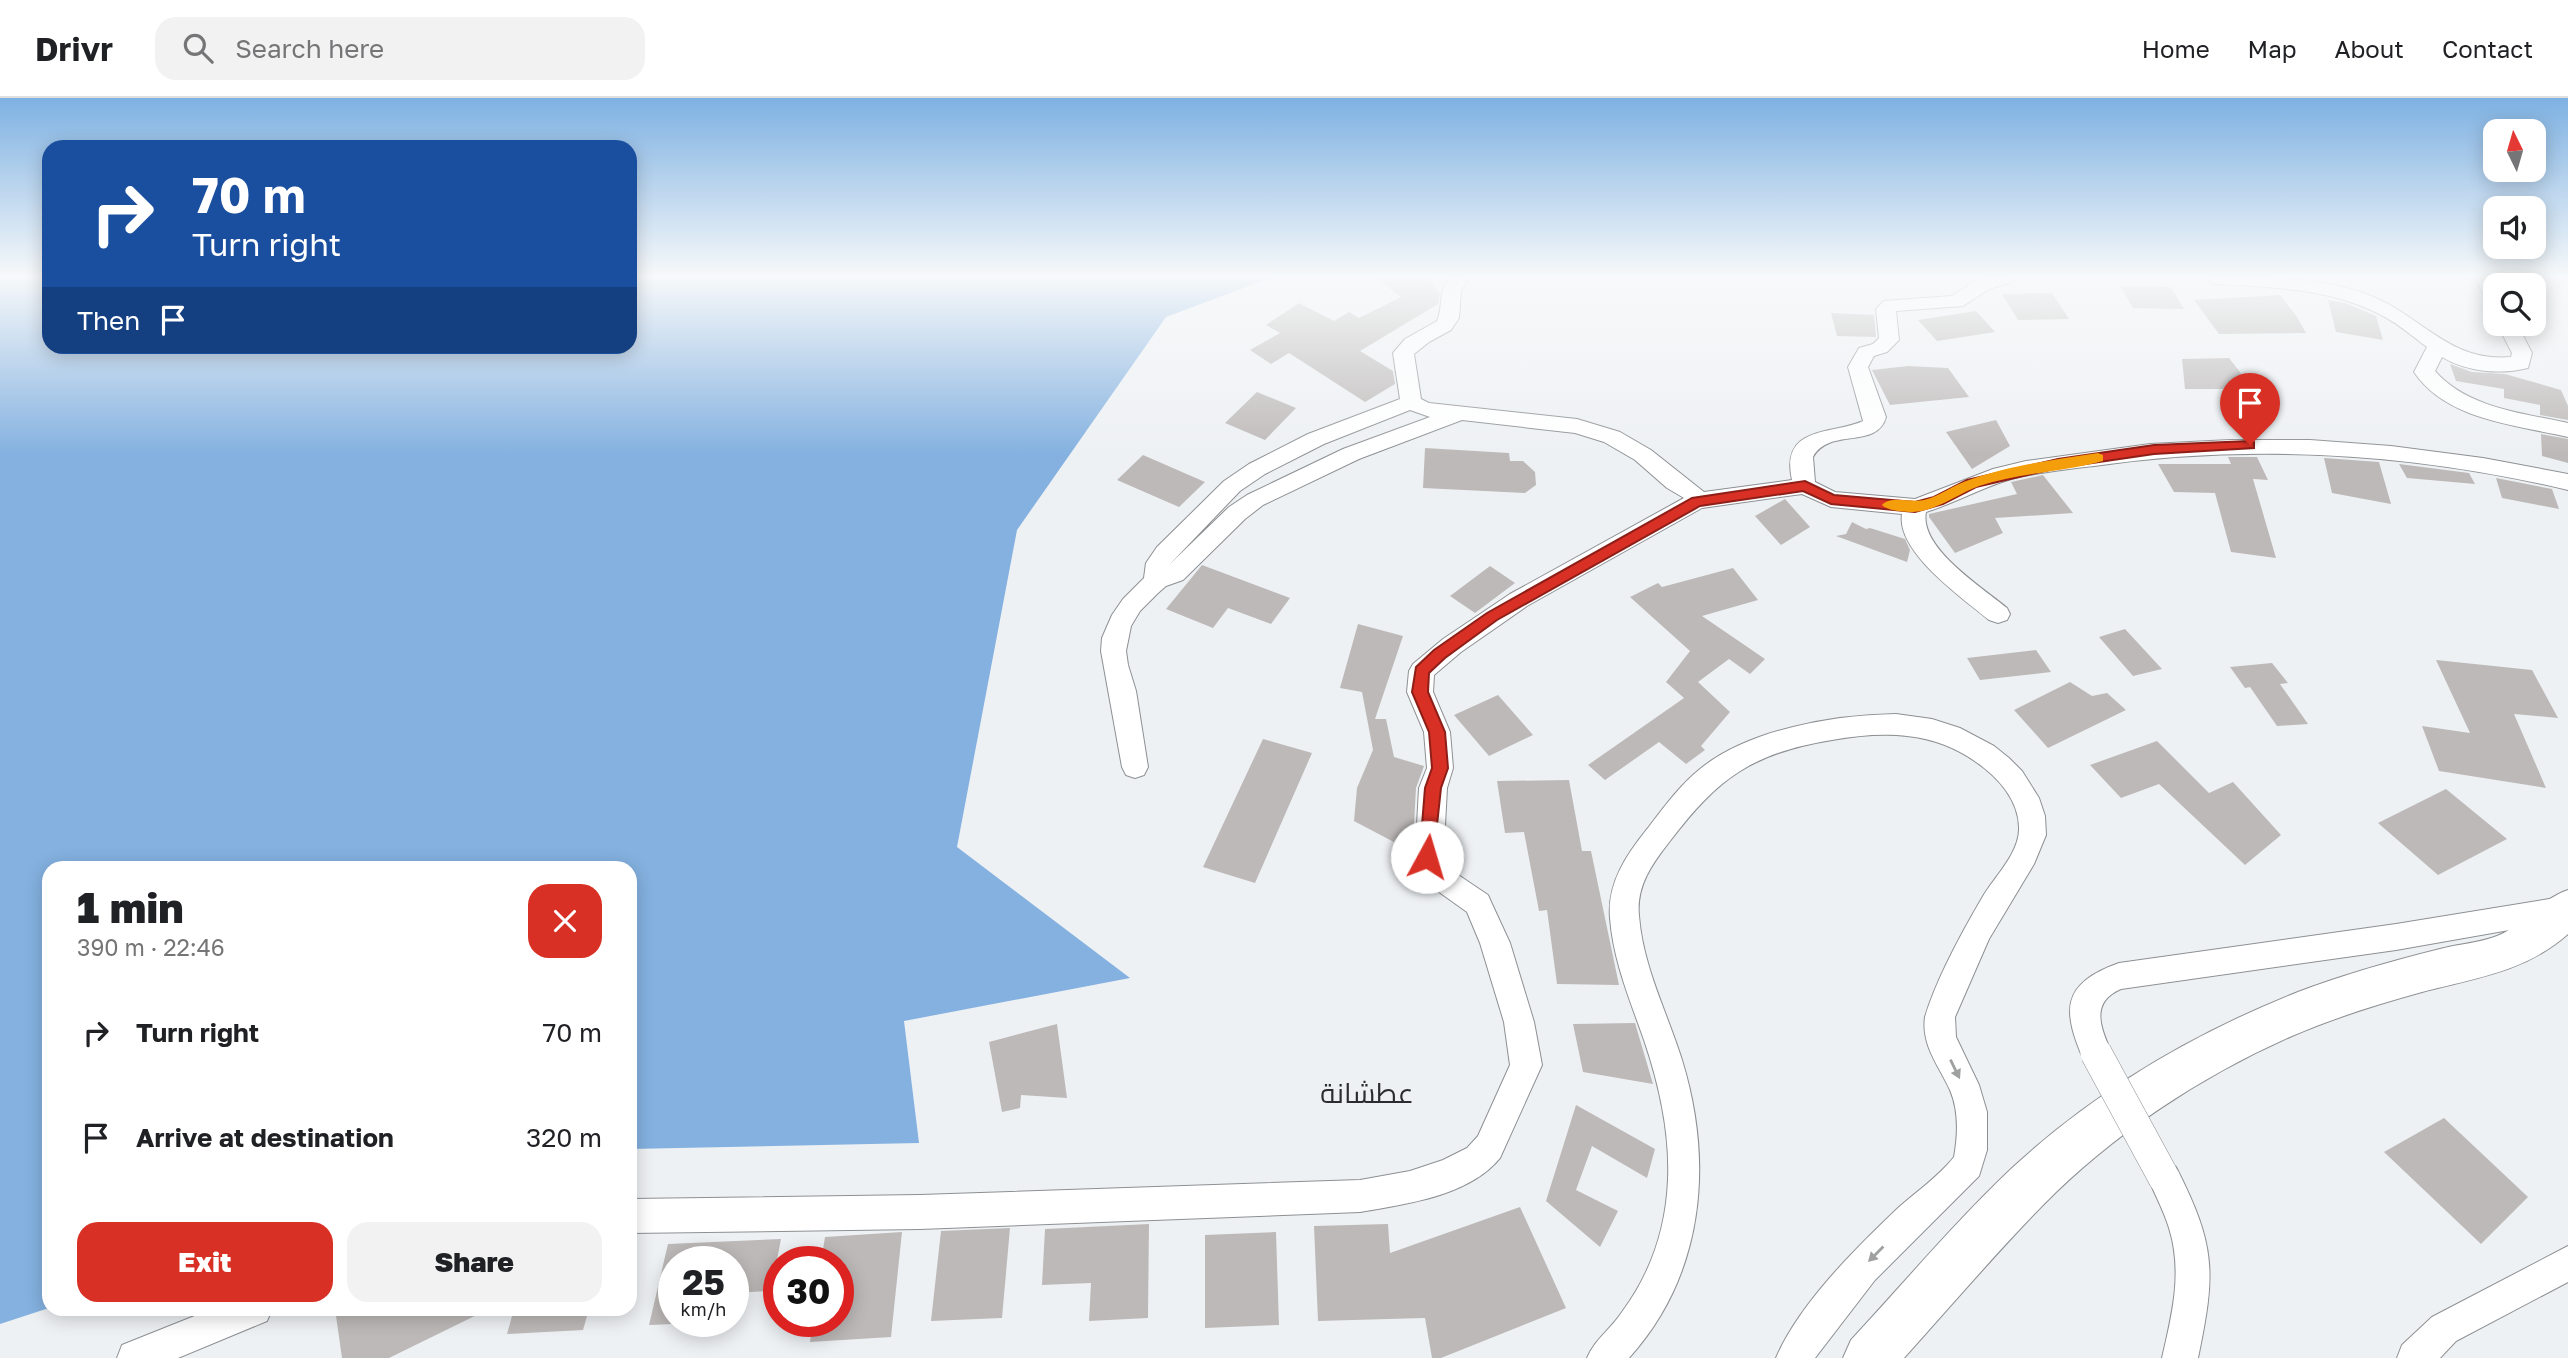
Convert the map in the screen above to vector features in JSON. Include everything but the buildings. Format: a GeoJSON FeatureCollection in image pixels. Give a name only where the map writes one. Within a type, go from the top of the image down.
{"type":"FeatureCollection","features":[{"type":"Feature","properties":{"kind":"main road"},"geometry":{"type":"LineString","coordinates":[[1869,1358],[2026,1188],[2048,1167],[2154,1085],[2216,1050],[2315,1006],[2373,986],[2511,950],[2540,934],[2568,908]]}},
{"type":"Feature","properties":{"kind":"street"},"geometry":{"type":"LineString","coordinates":[[1411,402],[1402,353],[1425,337]]}},
{"type":"Feature","properties":{"kind":"street"},"geometry":{"type":"LineString","coordinates":[[1805,486],[1798,467],[1804,452],[1813,441],[1866,429],[1873,424],[1875,417],[1858,368],[1866,352],[1880,348],[1889,340],[1889,337]]}},
{"type":"Feature","properties":{"kind":"street"},"geometry":{"type":"LineString","coordinates":[[2424,337],[2437,348],[2460,359],[2488,365],[2521,363],[2522,353],[2514,337]]}},
{"type":"Feature","properties":{"kind":"street"},"geometry":{"type":"LineString","coordinates":[[2437,348],[2424,372],[2440,390],[2466,404],[2568,430]]}},
{"type":"Feature","properties":{"kind":"street"},"geometry":{"type":"LineString","coordinates":[[1411,402],[1424,409],[1456,414],[1577,426],[1612,437],[1643,455],[1675,483],[1694,495],[1697,501]]}},
{"type":"Feature","properties":{"kind":"street"},"geometry":{"type":"LineString","coordinates":[[1160,578],[1155,576],[1155,570],[1165,553],[1233,486],[1293,450],[1411,402]]}},
{"type":"Feature","properties":{"kind":"street"},"geometry":{"type":"LineString","coordinates":[[1135,767],[1123,688],[1115,664],[1114,639],[1121,618],[1137,596],[1160,578],[1175,574],[1237,513],[1280,485],[1351,454],[1456,414]]}},
{"type":"Feature","properties":{"kind":"street"},"geometry":{"type":"LineString","coordinates":[[637,1216],[920,1212],[1360,1196],[1410,1187],[1479,1159],[1489,1147],[1526,1065],[1519,1022],[1495,943],[1478,904],[1434,874],[1427,857],[1425,843],[1431,825],[1433,788],[1440,768],[1437,732],[1420,692],[1422,671],[1439,654],[1492,617],[1697,501],[1805,486],[1831,499],[1915,507],[1938,501],[1971,484],[2016,471],[2154,449],[2205,446],[2314,446],[2391,453],[2494,467],[2568,482]]}},
{"type":"Feature","properties":{"kind":"street"},"geometry":{"type":"LineString","coordinates":[[1915,507],[1912,526],[1922,542],[1939,562],[1998,614]]}},
{"type":"Feature","properties":{"kind":"street"},"geometry":{"type":"LineString","coordinates":[[1605,1358],[1625,1339],[1652,1300],[1676,1239],[1686,1168],[1681,1115],[1665,1057],[1644,1002],[1624,915],[1625,893],[1638,860],[1701,784],[1723,766],[1776,742],[1819,733],[1894,724],[1916,726],[1953,738],[1983,752],[2010,774],[2024,795],[2032,818],[2032,839],[2017,869],[1979,929],[1939,1018],[1941,1038],[1967,1094],[1972,1120],[1973,1133],[1967,1166],[1858,1271],[1812,1329],[1794,1358]]}},
{"type":"Feature","properties":{"kind":"street"},"geometry":{"type":"LineString","coordinates":[[2180,1358],[2195,1289],[2195,1256],[2184,1218],[2087,1034],[2084,1004],[2099,982],[2119,976],[2396,937],[2568,908]]}},
{"type":"Feature","properties":{"kind":"street"},"geometry":{"type":"LineString","coordinates":[[2415,1358],[2444,1329],[2568,1264]]}},
{"type":"Feature","properties":{"kind":"street"},"geometry":{"type":"LineString","coordinates":[[135,1358],[238,1316]]}},
{"type":"Feature","properties":{"kind":"shaded area"},"geometry":{"type":"Polygon","coordinates":[[[0,337],[42,337],[42,354],[637,354],[637,337],[1152,337],[1017,530],[957,847],[1130,978],[904,1021],[919,1143],[637,1149],[637,861],[42,861],[42,1310],[0,1324],[0,337]]]}},
{"type":"Feature","properties":{"kind":"slow traffic"},"geometry":{"type":"LineString","coordinates":[[1889,505],[1915,507],[1938,501],[1971,484],[2016,471],[2098,458]]}},
{"type":"Feature","properties":{"kind":"district","name":"عطشانة"},"geometry":{"type":"Point","coordinates":[1367,1092]}},
{"type":"Feature","properties":{"kind":"route"},"geometry":{"type":"LineString","coordinates":[[1427,857],[1425,843],[1431,825],[1433,788],[1440,768],[1437,732],[1420,692],[1422,671],[1439,654],[1492,617],[1697,501],[1805,486],[1831,499],[1915,507],[1938,501],[1971,484],[2058,463],[2154,449],[2250,445]]}}]}
